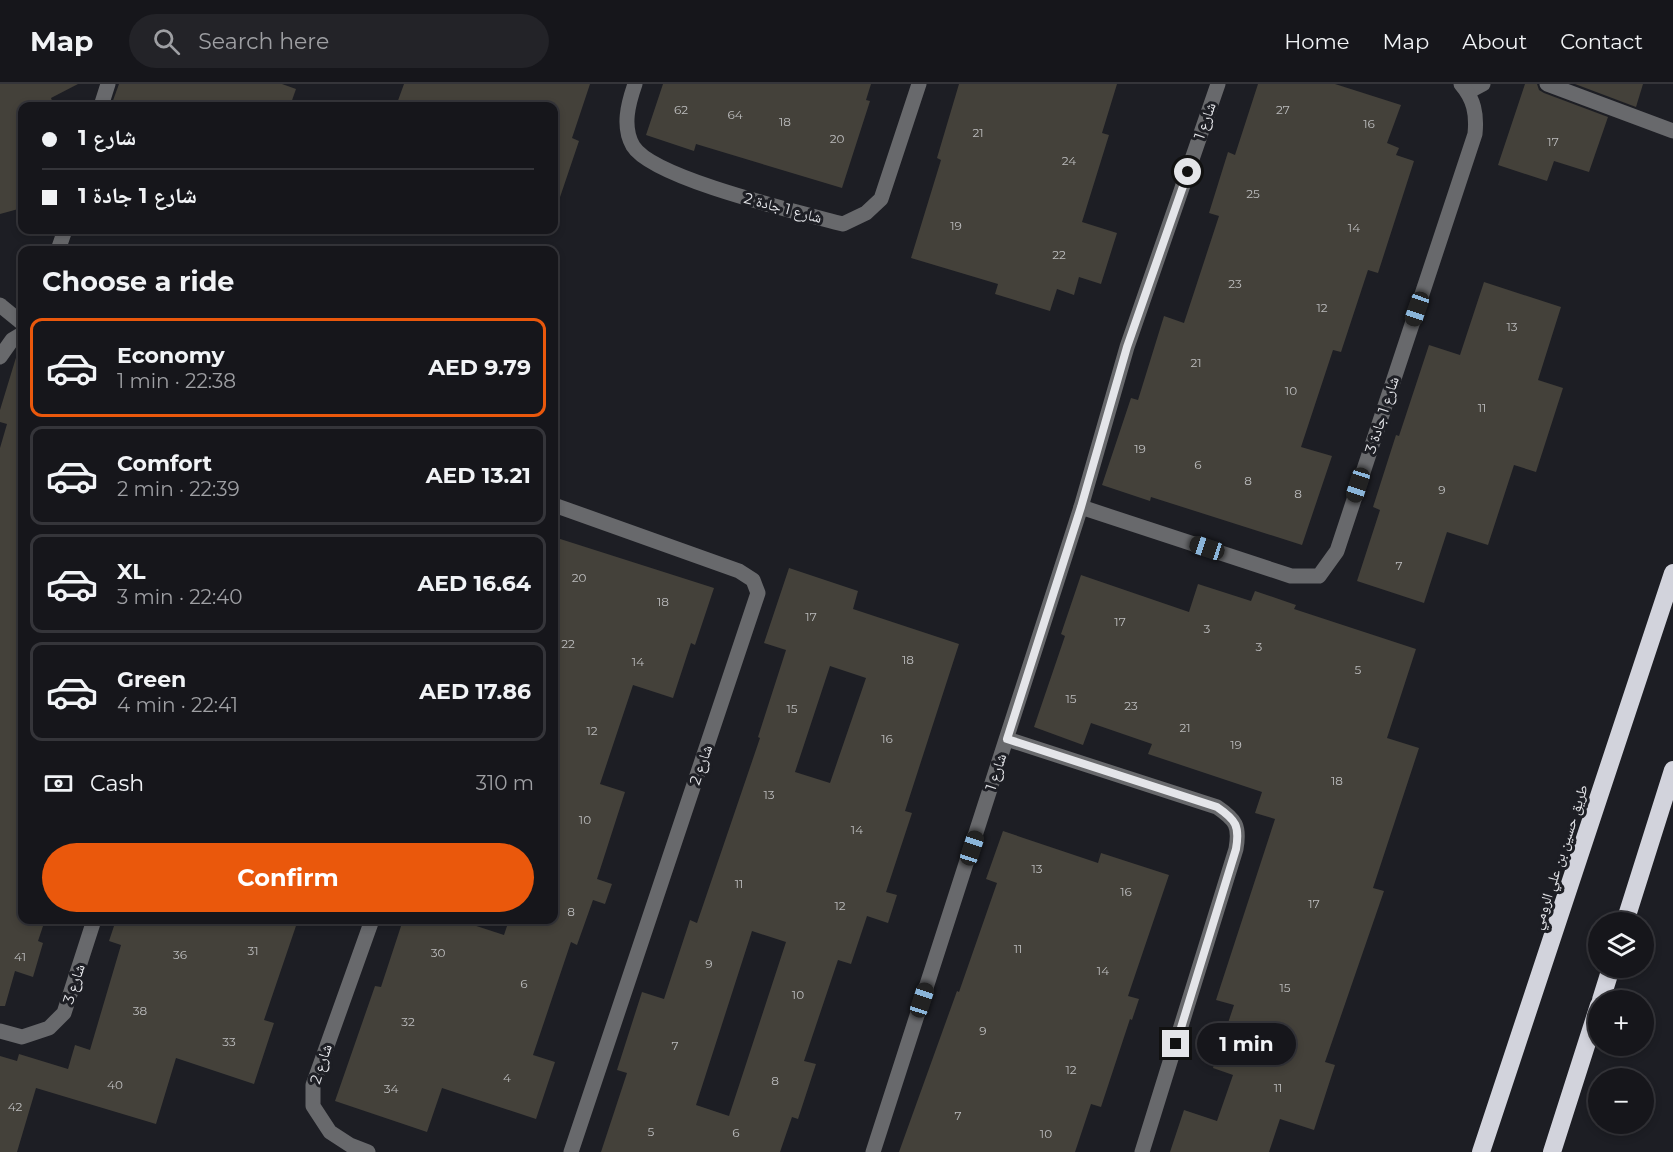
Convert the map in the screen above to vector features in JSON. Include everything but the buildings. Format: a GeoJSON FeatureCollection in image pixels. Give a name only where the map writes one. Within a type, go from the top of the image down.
{"type":"FeatureCollection","features":[{"type":"Feature","properties":{"kind":"highway","name":"طريق حسين بن علي الرومي"},"geometry":{"type":"LineString","coordinates":[[1481,1152],[1673,573]]}},
{"type":"Feature","properties":{"kind":"highway"},"geometry":{"type":"LineString","coordinates":[[1628,912],[1673,770]]}},
{"type":"Feature","properties":{"kind":"highway"},"geometry":{"type":"LineString","coordinates":[[1552,1152],[1588,1039]]}},
{"type":"Feature","properties":{"kind":"street"},"geometry":{"type":"LineString","coordinates":[[102,102],[108,84]]}},
{"type":"Feature","properties":{"kind":"street","name":"شارع 1 جادة 2"},"geometry":{"type":"LineString","coordinates":[[635,84],[630,98],[626,126],[634,147],[648,161],[723,192],[843,224],[866,213],[881,199],[919,84]]}},
{"type":"Feature","properties":{"kind":"street","name":"شارع 1"},"geometry":{"type":"LineString","coordinates":[[873,1152],[1081,507],[1127,347],[1218,84]]}},
{"type":"Feature","properties":{"kind":"street"},"geometry":{"type":"LineString","coordinates":[[1465,88],[1483,84]]}},
{"type":"Feature","properties":{"kind":"street"},"geometry":{"type":"LineString","coordinates":[[1547,84],[1673,131]]}},
{"type":"Feature","properties":{"kind":"street","name":"شارع 1 جادة 3"},"geometry":{"type":"LineString","coordinates":[[1081,507],[1292,576],[1319,576],[1336,550],[1475,134],[1474,107],[1465,88]]}},
{"type":"Feature","properties":{"kind":"street"},"geometry":{"type":"LineString","coordinates":[[0,305],[18,320]]}},
{"type":"Feature","properties":{"kind":"street"},"geometry":{"type":"LineString","coordinates":[[0,357],[12,340],[18,336]]}},
{"type":"Feature","properties":{"kind":"street","name":"شارع 2"},"geometry":{"type":"LineString","coordinates":[[558,506],[739,572],[753,580],[758,593],[571,1152]]}},
{"type":"Feature","properties":{"kind":"street"},"geometry":{"type":"LineString","coordinates":[[1007,739],[1217,807],[1231,817],[1239,833],[1142,1152]]}},
{"type":"Feature","properties":{"kind":"street","name":"شارع 3"},"geometry":{"type":"LineString","coordinates":[[0,1031],[22,1037],[49,1028],[64,1013],[93,924]]}},
{"type":"Feature","properties":{"kind":"street","name":"شارع 2"},"geometry":{"type":"LineString","coordinates":[[368,1152],[350,1145],[330,1132],[313,1106],[313,1085],[371,924]]}},
{"type":"Feature","properties":{"kind":"route"},"geometry":{"type":"LineString","coordinates":[[1176,1044],[1236,849],[1239,833],[1231,817],[1217,807],[1007,739],[1081,507],[1127,347],[1188,172]]}}]}
